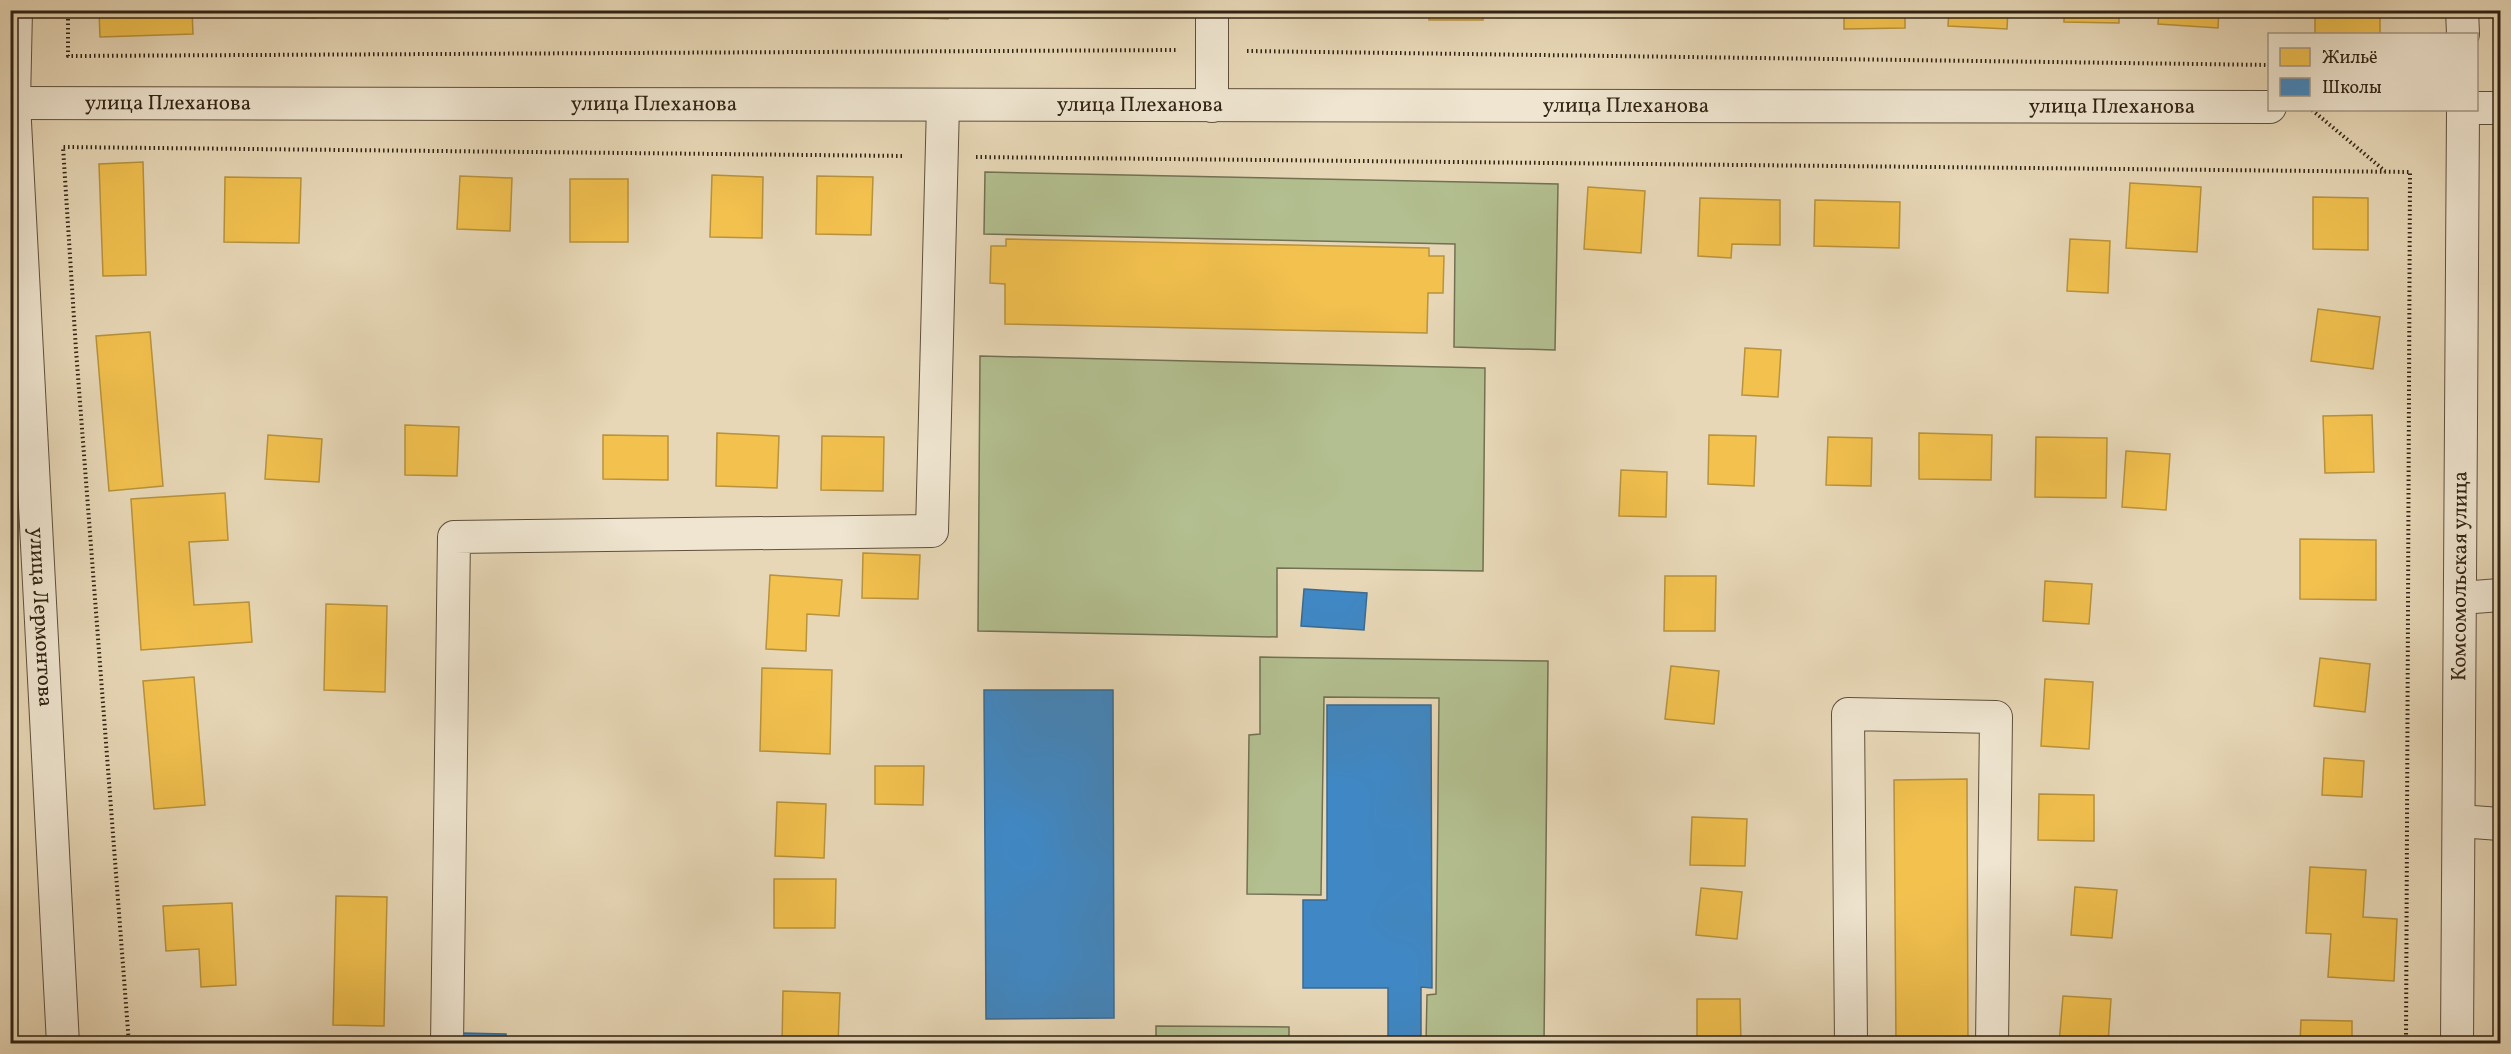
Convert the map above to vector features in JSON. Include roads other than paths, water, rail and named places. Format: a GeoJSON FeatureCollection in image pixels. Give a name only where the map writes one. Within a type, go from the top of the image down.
{"type":"FeatureCollection","features":[{"type":"Feature","properties":{"kind":"street","name":"улица Лермонтова"},"geometry":{"type":"LineString","coordinates":[[16,10],[12,103],[63,1044]]}},
{"type":"Feature","properties":{"kind":"street"},"geometry":{"type":"LineString","coordinates":[[1212,10],[1212,106]]}},
{"type":"Feature","properties":{"kind":"street"},"geometry":{"type":"LineString","coordinates":[[2462,10],[2463,33]]}},
{"type":"Feature","properties":{"kind":"street","name":"улица Плеханова"},"geometry":{"type":"LineString","coordinates":[[12,103],[2268,107]]}},
{"type":"Feature","properties":{"kind":"street"},"geometry":{"type":"LineString","coordinates":[[447,1044],[454,537],[932,531],[943,105]]}},
{"type":"Feature","properties":{"kind":"street"},"geometry":{"type":"LineString","coordinates":[[2478,108],[2500,108]]}},
{"type":"Feature","properties":{"kind":"street","name":"Комсомольская улица"},"geometry":{"type":"LineString","coordinates":[[2457,1044],[2463,111]]}},
{"type":"Feature","properties":{"kind":"street"},"geometry":{"type":"LineString","coordinates":[[2461,598],[2500,595]]}},
{"type":"Feature","properties":{"kind":"street"},"geometry":{"type":"LineString","coordinates":[[1851,1044],[1848,714],[1996,717],[1992,1044]]}},
{"type":"Feature","properties":{"kind":"street"},"geometry":{"type":"LineString","coordinates":[[2459,821],[2500,824]]}}]}
